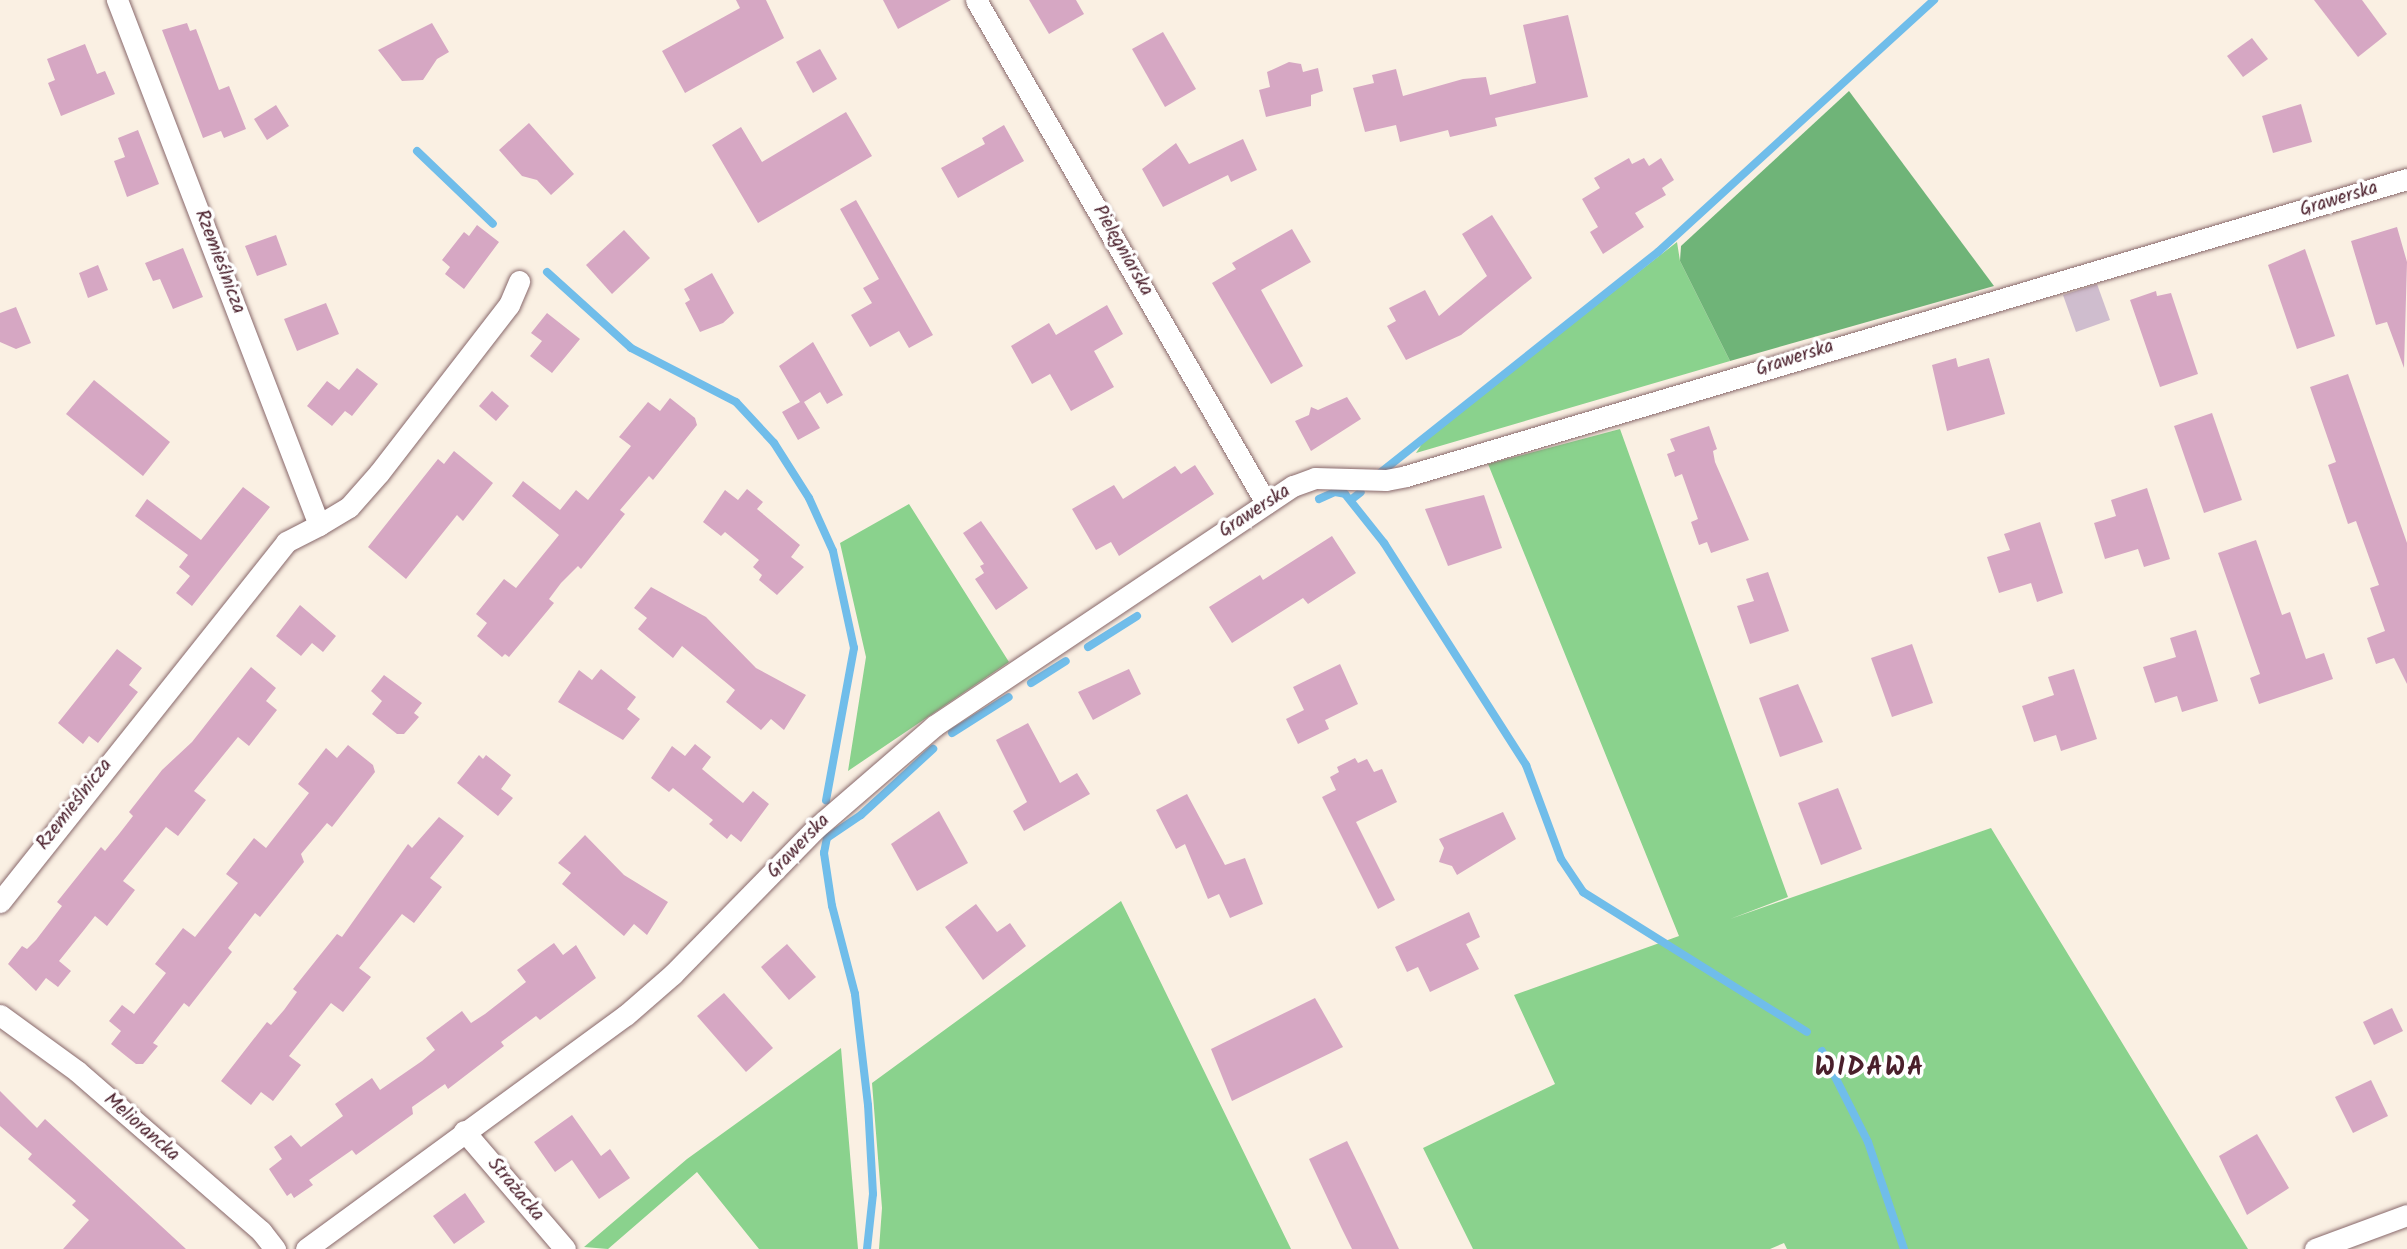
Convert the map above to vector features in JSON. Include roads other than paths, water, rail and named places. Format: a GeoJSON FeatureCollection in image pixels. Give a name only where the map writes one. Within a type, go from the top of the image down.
{"type":"FeatureCollection","features":[{"type":"Feature","properties":{"kind":"street","name":"Rzemieślnicza"},"geometry":{"type":"LineString","coordinates":[[117,0],[319,524]]}},
{"type":"Feature","properties":{"kind":"street","name":"Pielęgniarska"},"geometry":{"type":"LineString","coordinates":[[976,0],[1266,503]]}},
{"type":"Feature","properties":{"kind":"street","name":"Grawerska"},"geometry":{"type":"LineString","coordinates":[[306,1249],[664,982],[816,828],[934,726],[1266,503],[1315,478],[1386,480],[1406,476],[2407,179]]}},
{"type":"Feature","properties":{"kind":"street","name":"Rzemieślnicza"},"geometry":{"type":"LineString","coordinates":[[0,902],[286,542],[349,508],[379,473],[509,305],[519,281]]}},
{"type":"Feature","properties":{"kind":"street","name":"Meliorancka"},"geometry":{"type":"LineString","coordinates":[[0,1015],[77,1071],[261,1231],[275,1249]]}},
{"type":"Feature","properties":{"kind":"street","name":"Strażacka"},"geometry":{"type":"LineString","coordinates":[[464,1131],[565,1249]]}},
{"type":"Feature","properties":{"kind":"street"},"geometry":{"type":"LineString","coordinates":[[2315,1249],[2407,1215]]}},
{"type":"Feature","properties":{"kind":"waterway"},"geometry":{"type":"LineString","coordinates":[[1380,473],[1658,252],[1934,0]]}},
{"type":"Feature","properties":{"kind":"waterway"},"geometry":{"type":"LineString","coordinates":[[417,151],[493,224]]}},
{"type":"Feature","properties":{"kind":"waterway"},"geometry":{"type":"LineString","coordinates":[[547,272],[631,348],[736,402],[774,443],[809,498],[833,551],[854,648],[826,800]]}},
{"type":"Feature","properties":{"kind":"waterway"},"geometry":{"type":"LineString","coordinates":[[1319,499],[1335,492],[1345,494],[1384,543],[1526,765],[1561,859],[1583,892],[1807,1032]]}},
{"type":"Feature","properties":{"kind":"waterway"},"geometry":{"type":"LineString","coordinates":[[1352,499],[1361,492]]}},
{"type":"Feature","properties":{"kind":"waterway"},"geometry":{"type":"LineString","coordinates":[[1088,647],[1137,616]]}},
{"type":"Feature","properties":{"kind":"waterway"},"geometry":{"type":"LineString","coordinates":[[1031,683],[1066,661]]}},
{"type":"Feature","properties":{"kind":"waterway"},"geometry":{"type":"LineString","coordinates":[[952,733],[1009,697]]}},
{"type":"Feature","properties":{"kind":"waterway"},"geometry":{"type":"LineString","coordinates":[[867,1249],[873,1194],[868,1105],[855,994],[832,906],[824,853],[827,838],[861,815],[933,749]]}},
{"type":"Feature","properties":{"kind":"waterway"},"geometry":{"type":"LineString","coordinates":[[1822,1051],[1868,1142],[1904,1249]]}},
{"type":"Feature","properties":{"kind":"district","name":"WIDAWA"},"geometry":{"type":"Point","coordinates":[1870,1069]}}]}
